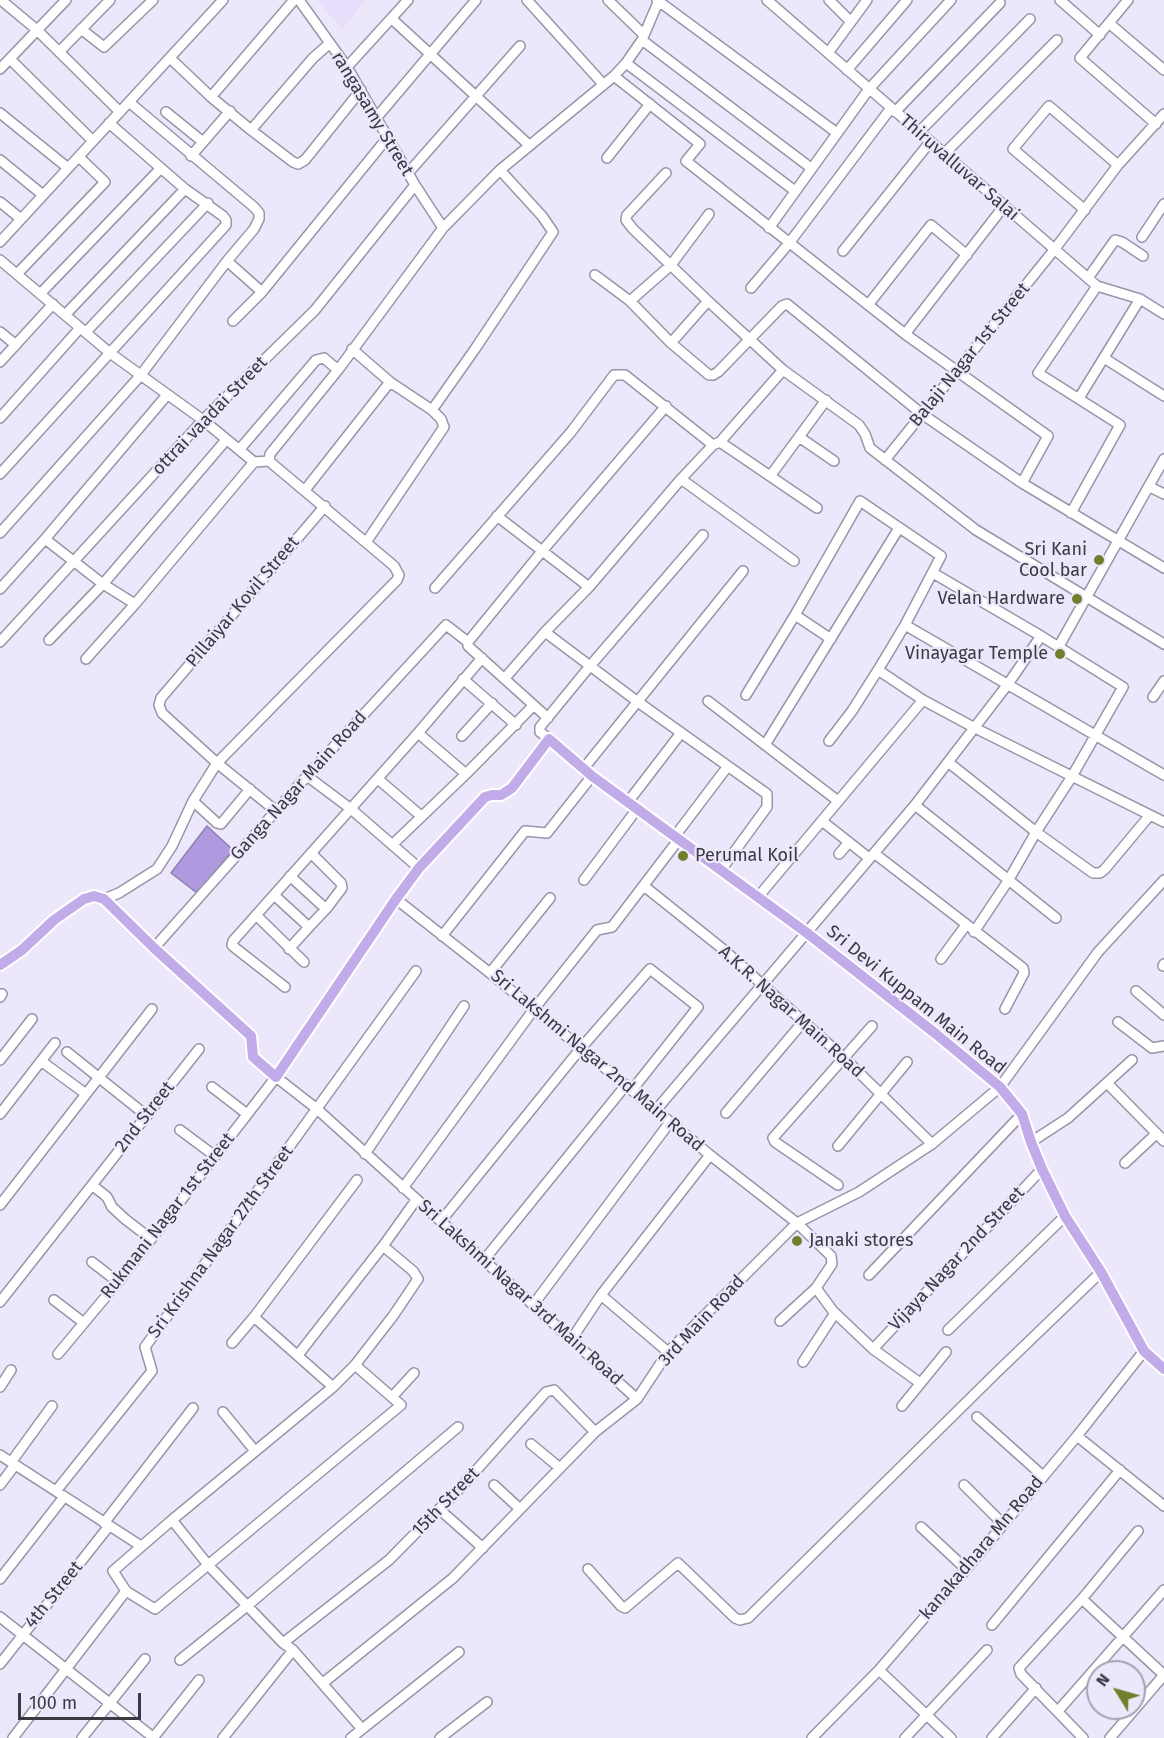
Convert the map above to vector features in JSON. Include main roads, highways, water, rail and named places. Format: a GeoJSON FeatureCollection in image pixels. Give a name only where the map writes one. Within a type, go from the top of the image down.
{"type":"FeatureCollection","features":[{"type":"Feature","properties":{"kind":"main road","name":"Sri Devi Kuppam Main Road"},"geometry":{"type":"LineString","coordinates":[[0,965],[22,950],[54,920],[84,899],[94,896],[104,899],[251,1036],[253,1058],[276,1077],[419,868],[485,797],[501,795],[512,788],[549,739],[588,772],[807,933],[936,1034],[1000,1088],[1022,1114],[1042,1169],[1065,1216],[1101,1272],[1144,1351],[1164,1369]]}},
{"type":"Feature","properties":{"kind":"place","name":"Sri Kani Cool bar"},"geometry":{"type":"Point","coordinates":[1099,560]}},
{"type":"Feature","properties":{"kind":"place","name":"Velan Hardware"},"geometry":{"type":"Point","coordinates":[1077,599]}},
{"type":"Feature","properties":{"kind":"place","name":"Vinayagar Temple"},"geometry":{"type":"Point","coordinates":[1060,654]}},
{"type":"Feature","properties":{"kind":"place","name":"Perumal Koil"},"geometry":{"type":"Point","coordinates":[683,856]}},
{"type":"Feature","properties":{"kind":"place","name":"Janaki stores"},"geometry":{"type":"Point","coordinates":[797,1241]}}]}
